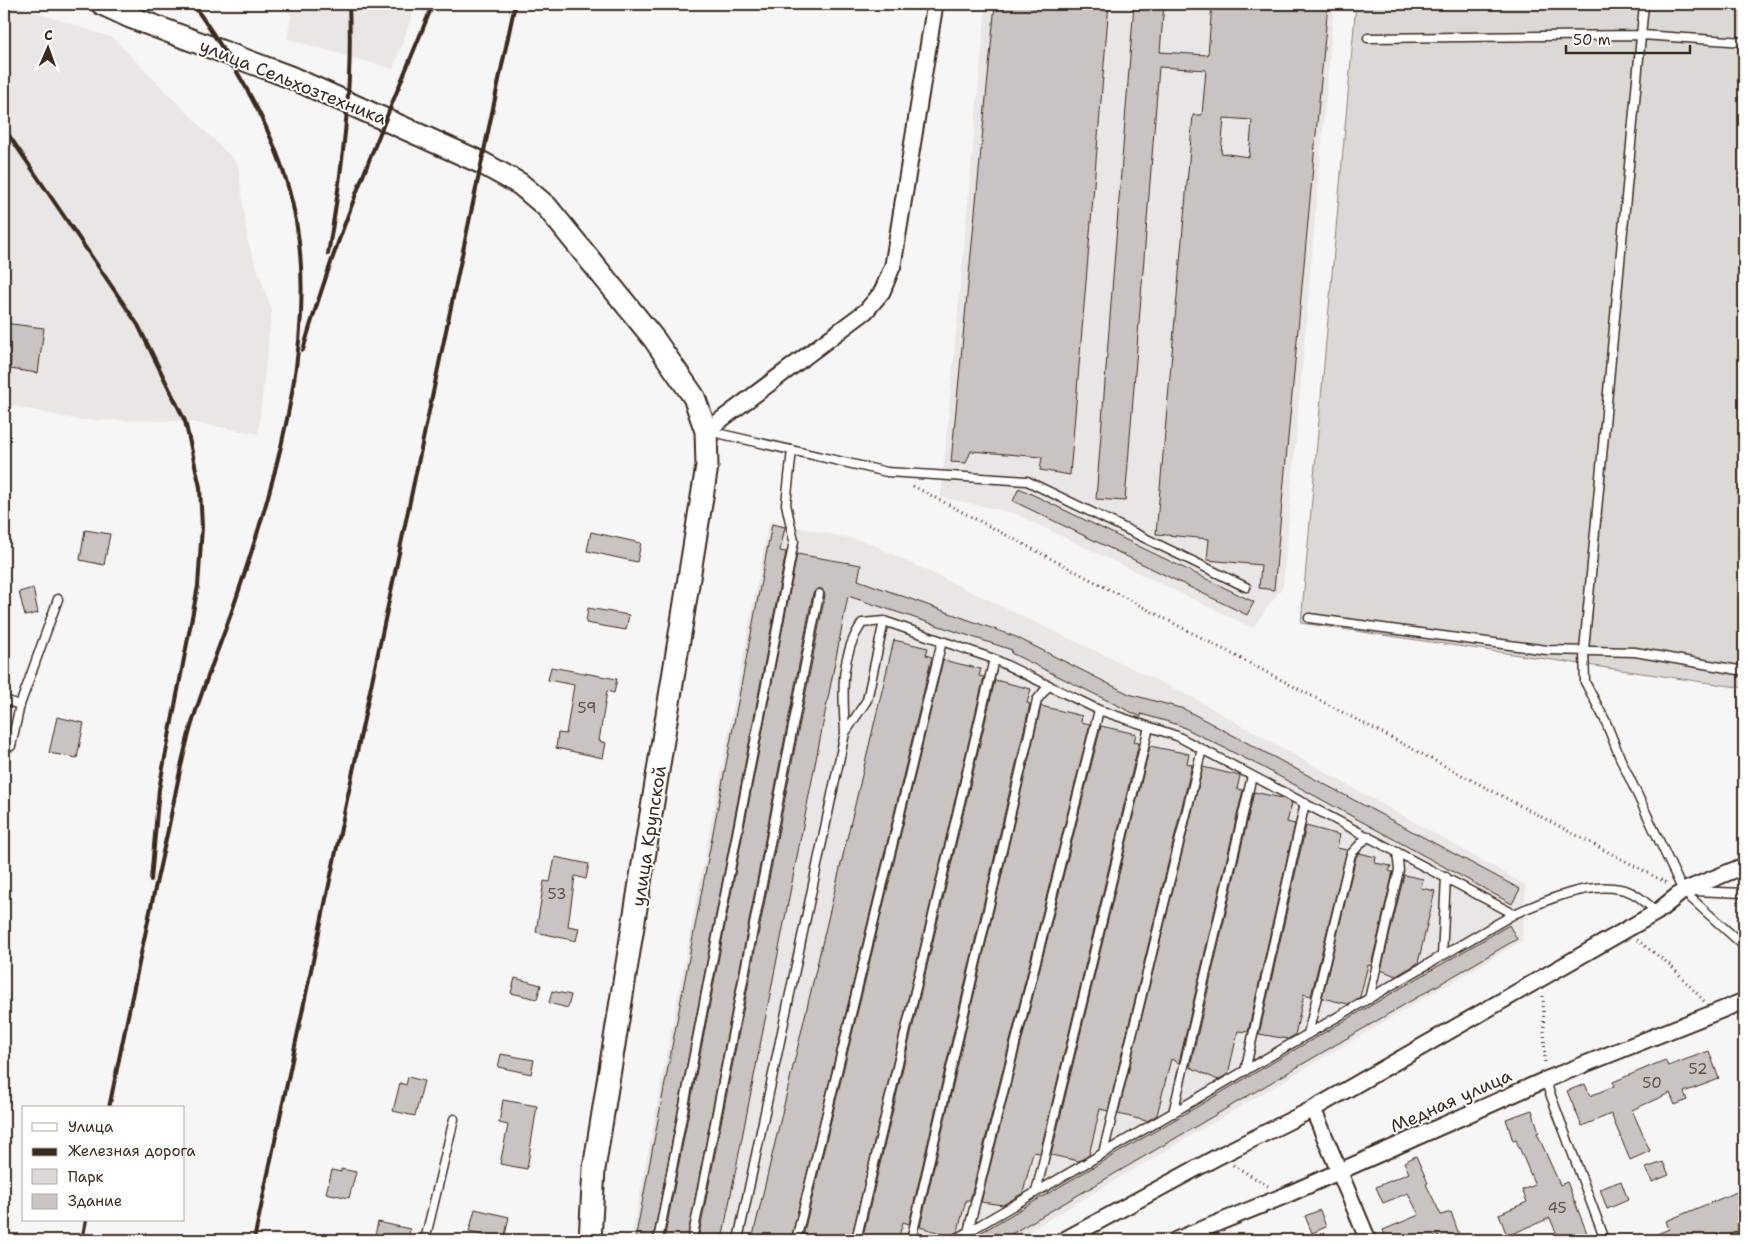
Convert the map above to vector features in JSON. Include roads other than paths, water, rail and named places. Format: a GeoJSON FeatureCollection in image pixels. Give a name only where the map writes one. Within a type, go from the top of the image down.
{"type":"FeatureCollection","features":[{"type":"Feature","properties":{"kind":"main road","name":"улица Сельхозтехника"},"geometry":{"type":"LineString","coordinates":[[102,4],[130,17],[290,78],[482,163],[520,184],[547,207],[654,339],[694,396],[706,431]]}},
{"type":"Feature","properties":{"kind":"main road","name":"улица Крупской"},"geometry":{"type":"LineString","coordinates":[[590,1240],[594,1169],[704,486],[707,466],[706,431]]}},
{"type":"Feature","properties":{"kind":"street"},"geometry":{"type":"LineString","coordinates":[[706,431],[866,311],[882,292],[892,265],[935,4]]}},
{"type":"Feature","properties":{"kind":"street"},"geometry":{"type":"LineString","coordinates":[[1064,1240],[1219,1156],[1313,1109],[1657,912],[1683,891],[1744,866]]}},
{"type":"Feature","properties":{"kind":"street","name":"Медная улица"},"geometry":{"type":"LineString","coordinates":[[1176,1240],[1284,1196],[1545,1080],[1744,1001]]}},
{"type":"Feature","properties":{"kind":"street"},"geometry":{"type":"LineString","coordinates":[[1313,1109],[1368,1240]]}},
{"type":"Feature","properties":{"kind":"lane"},"geometry":{"type":"LineString","coordinates":[[1644,4],[1584,650],[1585,682],[1605,720],[1621,760],[1683,891],[1744,946]]}},
{"type":"Feature","properties":{"kind":"lane"},"geometry":{"type":"LineString","coordinates":[[1368,38],[1642,35],[1744,42]]}},
{"type":"Feature","properties":{"kind":"lane"},"geometry":{"type":"LineString","coordinates":[[706,431],[887,472],[1027,481],[1246,587]]}},
{"type":"Feature","properties":{"kind":"lane"},"geometry":{"type":"LineString","coordinates":[[658,1240],[794,541],[786,504],[792,450]]}},
{"type":"Feature","properties":{"kind":"lane"},"geometry":{"type":"LineString","coordinates":[[692,1240],[819,594]]}},
{"type":"Feature","properties":{"kind":"lane"},"geometry":{"type":"LineString","coordinates":[[11,746],[20,705],[58,599]]}},
{"type":"Feature","properties":{"kind":"lane"},"geometry":{"type":"LineString","coordinates":[[1309,618],[1547,650],[1635,652],[1744,671]]}},
{"type":"Feature","properties":{"kind":"lane"},"geometry":{"type":"LineString","coordinates":[[845,732],[867,700],[884,621]]}},
{"type":"Feature","properties":{"kind":"lane"},"geometry":{"type":"LineString","coordinates":[[738,1240],[845,732],[843,682],[851,640],[862,623],[884,621],[994,659],[1049,684],[1099,710],[1177,736],[1514,914]]}},
{"type":"Feature","properties":{"kind":"lane"},"geometry":{"type":"LineString","coordinates":[[796,1240],[942,641]]}},
{"type":"Feature","properties":{"kind":"lane"},"geometry":{"type":"LineString","coordinates":[[856,1240],[994,659]]}},
{"type":"Feature","properties":{"kind":"lane"},"geometry":{"type":"LineString","coordinates":[[910,1240],[1037,700],[1049,684]]}},
{"type":"Feature","properties":{"kind":"lane"},"geometry":{"type":"LineString","coordinates":[[4,700],[20,705]]}},
{"type":"Feature","properties":{"kind":"lane"},"geometry":{"type":"LineString","coordinates":[[968,1232],[1099,710]]}},
{"type":"Feature","properties":{"kind":"lane"},"geometry":{"type":"LineString","coordinates":[[1036,1192],[1149,727]]}},
{"type":"Feature","properties":{"kind":"lane"},"geometry":{"type":"LineString","coordinates":[[1103,1153],[1202,749]]}},
{"type":"Feature","properties":{"kind":"lane"},"geometry":{"type":"LineString","coordinates":[[1173,1113],[1252,776]]}},
{"type":"Feature","properties":{"kind":"lane"},"geometry":{"type":"LineString","coordinates":[[1245,1071],[1305,803]]}},
{"type":"Feature","properties":{"kind":"lane"},"geometry":{"type":"LineString","coordinates":[[1308,1034],[1351,854],[1368,836]]}},
{"type":"Feature","properties":{"kind":"lane"},"geometry":{"type":"LineString","coordinates":[[1369,998],[1399,870],[1397,852]]}},
{"type":"Feature","properties":{"kind":"lane"},"geometry":{"type":"LineString","coordinates":[[1442,956],[1446,878]]}},
{"type":"Feature","properties":{"kind":"lane"},"geometry":{"type":"LineString","coordinates":[[954,1240],[1514,914],[1555,896],[1594,889],[1620,888],[1636,895],[1657,912]]}},
{"type":"Feature","properties":{"kind":"lane"},"geometry":{"type":"LineString","coordinates":[[1683,891],[1744,892]]}},
{"type":"Feature","properties":{"kind":"lane"},"geometry":{"type":"LineString","coordinates":[[1545,1080],[1605,1240]]}},
{"type":"Feature","properties":{"kind":"lane"},"geometry":{"type":"LineString","coordinates":[[425,1240],[454,1119]]}},
{"type":"Feature","properties":{"kind":"railway"},"geometry":{"type":"LineString","coordinates":[[109,1106],[186,744],[235,602],[266,502],[292,394],[299,340],[302,286],[298,233],[287,183],[270,135],[259,112],[221,46],[193,4]]}},
{"type":"Feature","properties":{"kind":"railway"},"geometry":{"type":"LineString","coordinates":[[328,254],[338,192],[348,98],[349,4]]}},
{"type":"Feature","properties":{"kind":"railway"},"geometry":{"type":"LineString","coordinates":[[303,350],[316,306],[347,219],[380,132],[433,4]]}},
{"type":"Feature","properties":{"kind":"railway"},"geometry":{"type":"LineString","coordinates":[[254,1240],[515,4]]}},
{"type":"Feature","properties":{"kind":"railway"},"geometry":{"type":"LineString","coordinates":[[4,128],[138,325],[185,421],[200,487],[202,527],[198,586],[159,789],[151,880]]}},
{"type":"Feature","properties":{"kind":"railway"},"geometry":{"type":"LineString","coordinates":[[82,1240],[86,1222]]}}]}
